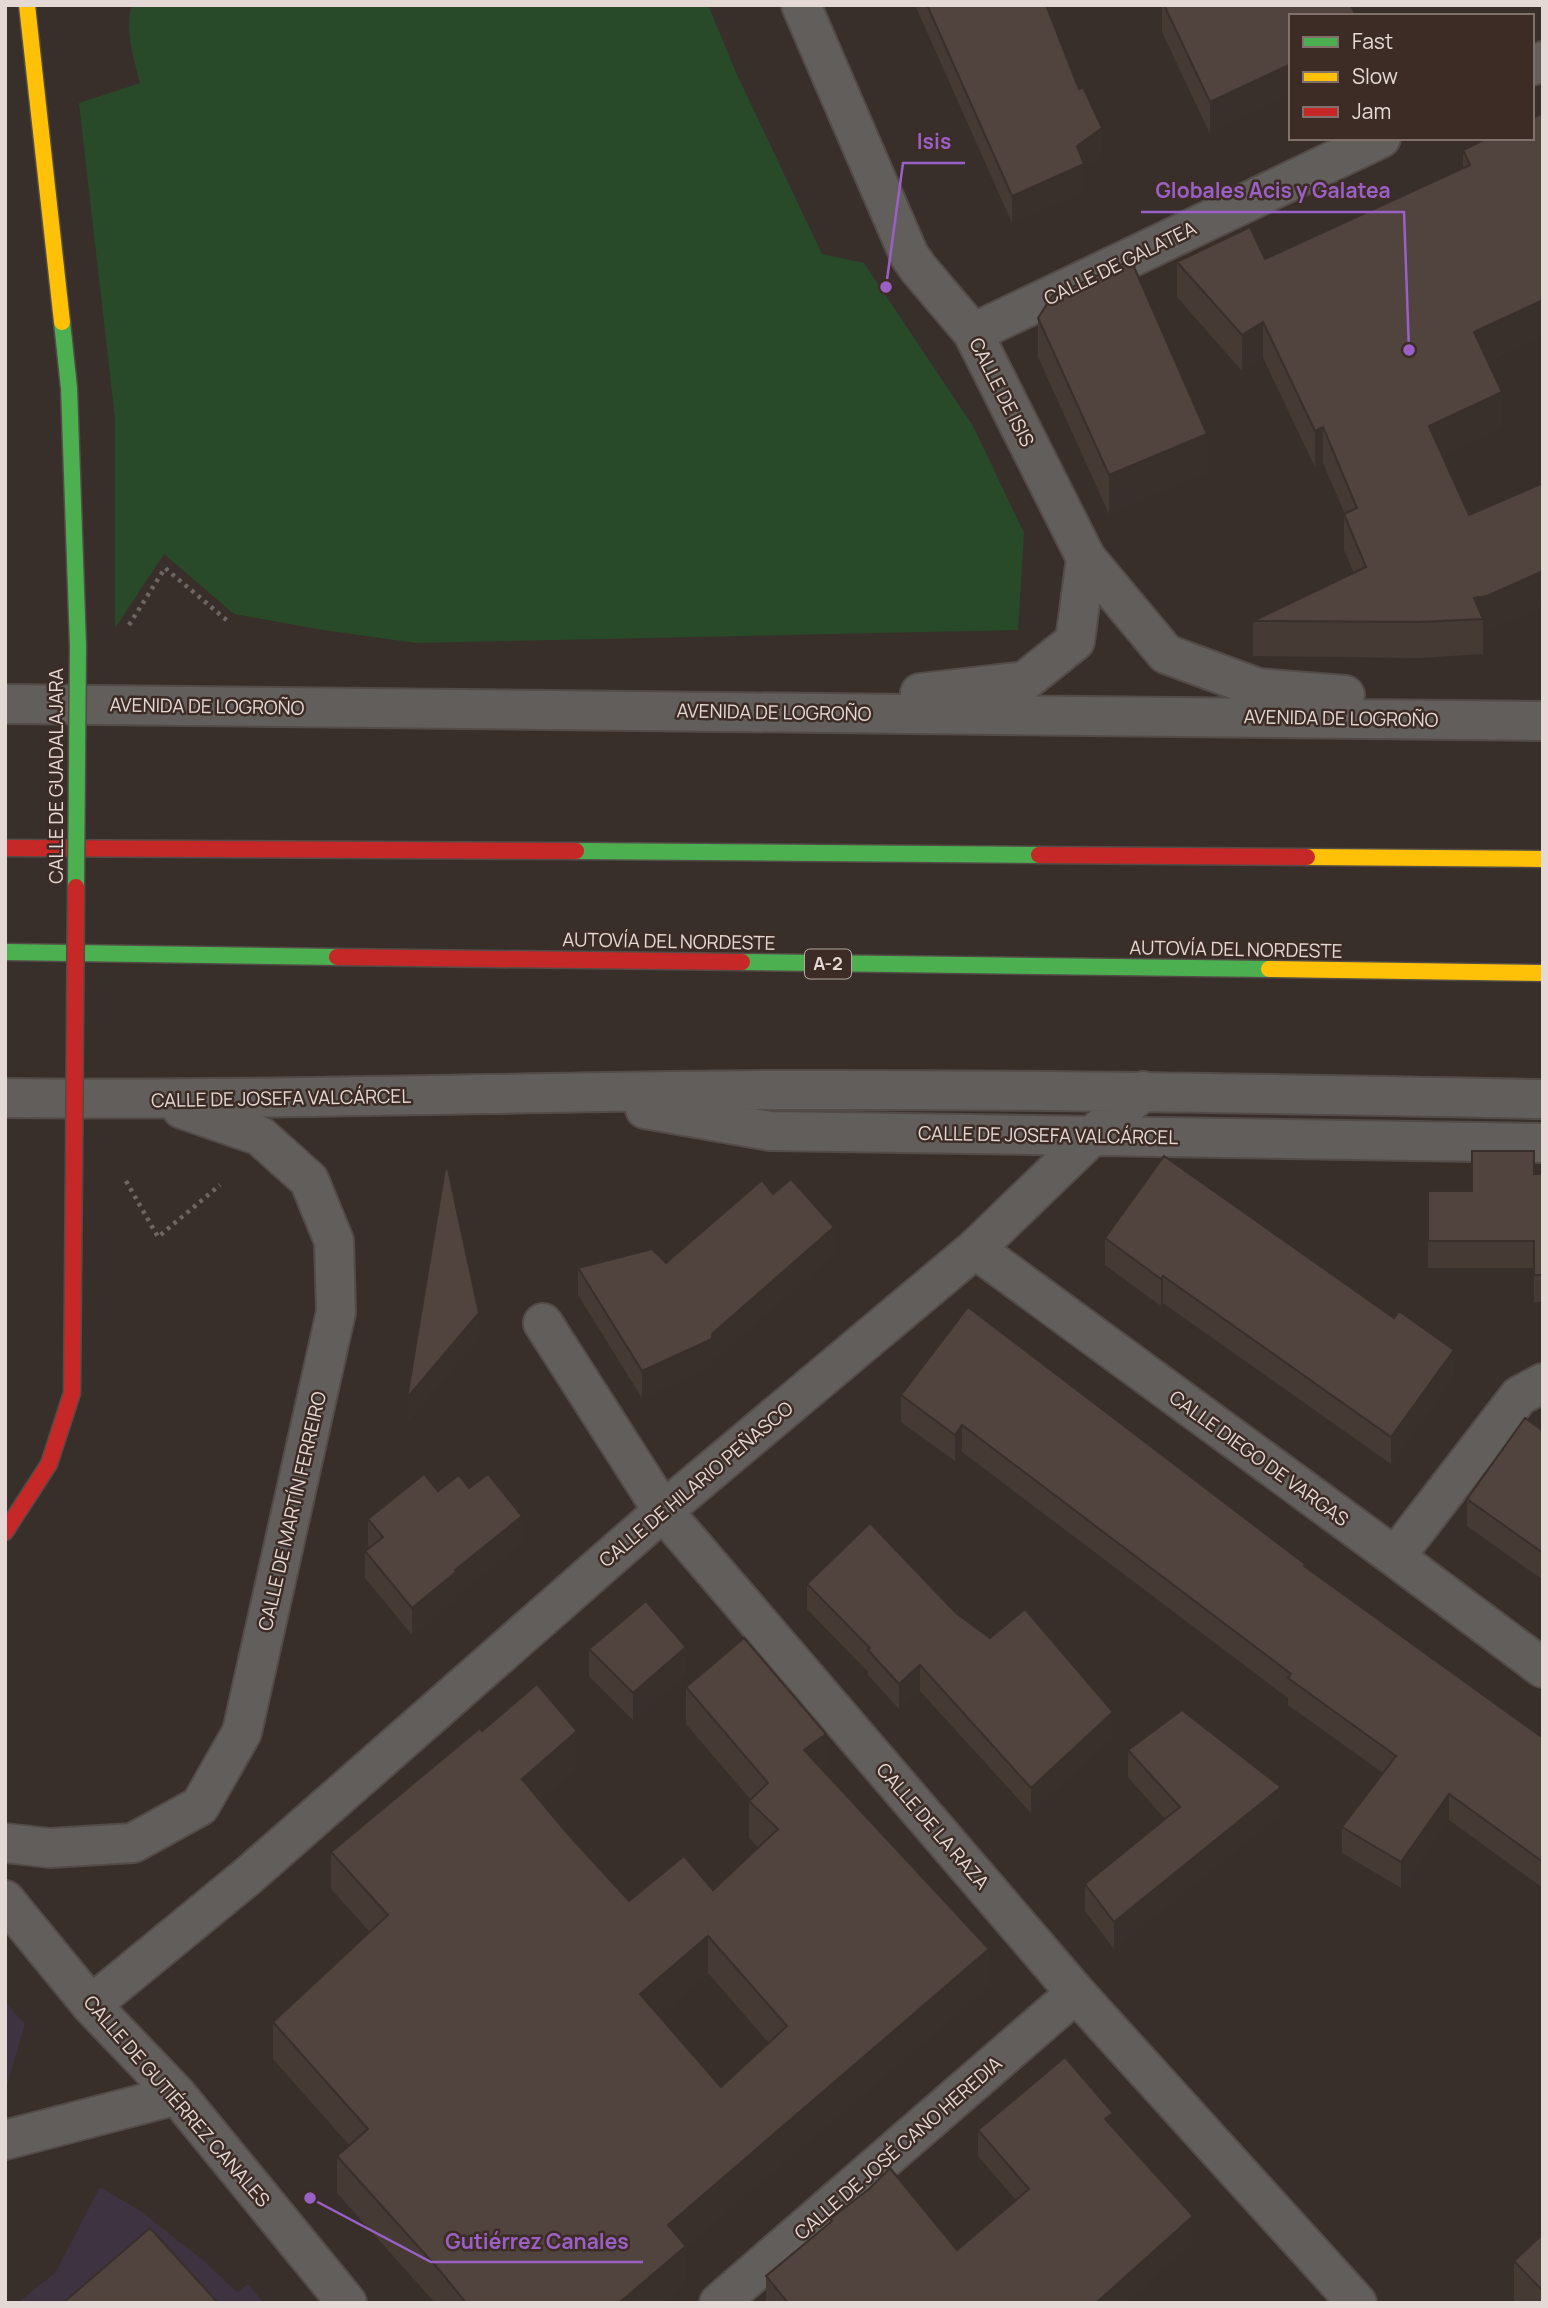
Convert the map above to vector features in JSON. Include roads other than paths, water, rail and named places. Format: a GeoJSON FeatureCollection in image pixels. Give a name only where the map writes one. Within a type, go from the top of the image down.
{"type":"FeatureCollection","features":[{"type":"Feature","properties":{"kind":"main road","name":"CALLE DE GUADALAJARA"},"geometry":{"type":"LineString","coordinates":[[5,1532],[49,1464],[72,1393],[78,646],[69,388],[27,5]]}},
{"type":"Feature","properties":{"kind":"main road"},"geometry":{"type":"LineString","coordinates":[[5,848],[1543,859]]}},
{"type":"Feature","properties":{"kind":"main road","name":"AUTOVÍA DEL NORDESTE"},"geometry":{"type":"LineString","coordinates":[[5,952],[1543,974]]}},
{"type":"Feature","properties":{"kind":"street","name":"CALLE DE ISIS"},"geometry":{"type":"LineString","coordinates":[[801,5],[909,255],[973,333],[1086,558],[1166,654],[1258,688],[1543,712]]}},
{"type":"Feature","properties":{"kind":"street","name":"CALLE DE GALATEA"},"geometry":{"type":"LineString","coordinates":[[973,333],[1377,140]]}},
{"type":"Feature","properties":{"kind":"street"},"geometry":{"type":"LineString","coordinates":[[764,712],[1026,681],[1075,641],[1086,558]]}},
{"type":"Feature","properties":{"kind":"street","name":"AVENIDA DE LOGROÑO"},"geometry":{"type":"LineString","coordinates":[[5,704],[1543,721]]}},
{"type":"Feature","properties":{"kind":"street","name":"CALLE DE JOSEFA VALCÁRCEL"},"geometry":{"type":"LineString","coordinates":[[5,1098],[157,1100],[769,1090],[1143,1091],[1543,1099]]}},
{"type":"Feature","properties":{"kind":"street","name":"CALLE DE HILARIO PEÑASCO"},"geometry":{"type":"LineString","coordinates":[[91,2005],[247,1876],[663,1511],[975,1249],[1093,1135],[1143,1091]]}},
{"type":"Feature","properties":{"kind":"street","name":"CALLE DE JOSEFA VALCÁRCEL"},"geometry":{"type":"LineString","coordinates":[[556,1094],[769,1131],[1543,1143]]}},
{"type":"Feature","properties":{"kind":"street","name":"CALLE DE MARTÍN FERREIRO"},"geometry":{"type":"LineString","coordinates":[[5,1843],[50,1848],[133,1843],[200,1806],[243,1732],[337,1312],[334,1241],[309,1180],[260,1136],[157,1100]]}},
{"type":"Feature","properties":{"kind":"street","name":"CALLE DIEGO DE VARGAS"},"geometry":{"type":"LineString","coordinates":[[975,1249],[1543,1668]]}},
{"type":"Feature","properties":{"kind":"street","name":"CALLE DE LA RAZA"},"geometry":{"type":"LineString","coordinates":[[543,1323],[663,1511],[1076,1993],[1357,2303]]}},
{"type":"Feature","properties":{"kind":"street"},"geometry":{"type":"LineString","coordinates":[[1395,1557],[1519,1396],[1543,1383]]}},
{"type":"Feature","properties":{"kind":"street","name":"CALLE DE GUTIÉRREZ CANALES"},"geometry":{"type":"LineString","coordinates":[[5,1900],[91,2005],[177,2095],[347,2303]]}},
{"type":"Feature","properties":{"kind":"street","name":"CALLE DE JOSÉ CANO HEREDIA"},"geometry":{"type":"LineString","coordinates":[[719,2303],[1076,1993]]}},
{"type":"Feature","properties":{"kind":"street"},"geometry":{"type":"LineString","coordinates":[[5,2140],[177,2095]]}},
{"type":"Feature","properties":{"kind":"place","name":"Isis"},"geometry":{"type":"Point","coordinates":[886,287]}},
{"type":"Feature","properties":{"kind":"place","name":"Globales Acis y Galatea"},"geometry":{"type":"Point","coordinates":[1409,350]}},
{"type":"Feature","properties":{"kind":"place","name":"Gutiérrez Canales"},"geometry":{"type":"Point","coordinates":[310,2198]}}]}
